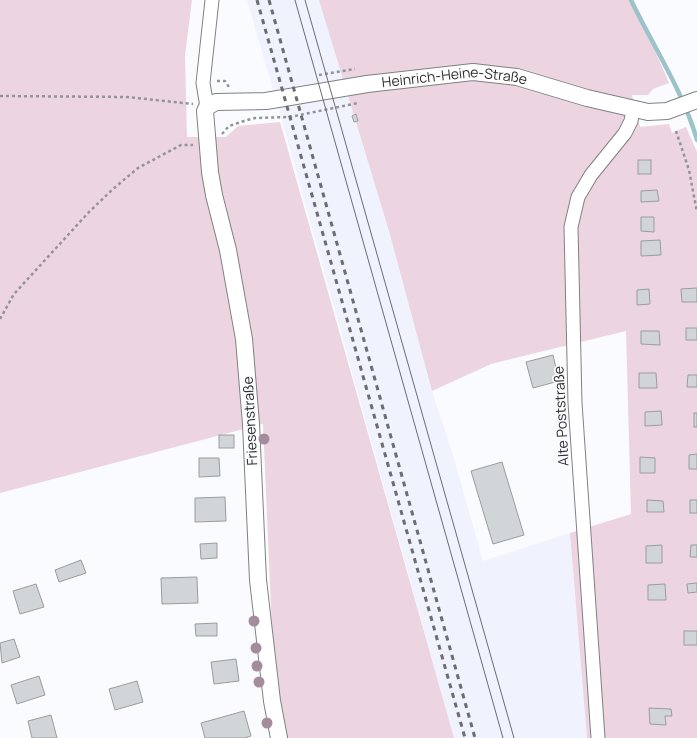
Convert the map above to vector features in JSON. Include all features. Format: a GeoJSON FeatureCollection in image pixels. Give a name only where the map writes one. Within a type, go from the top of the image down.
{"type":"FeatureCollection","features":[{"type":"Feature","properties":{"kind":"street"},"geometry":{"type":"LineString","coordinates":[[207,107],[202,83],[212,0]]}},
{"type":"Feature","properties":{"kind":"street","name":"Heinrich-Heine-Straße"},"geometry":{"type":"LineString","coordinates":[[207,107],[216,102],[266,102],[367,84],[473,72],[517,77],[633,110],[648,112],[667,111],[697,100]]}},
{"type":"Feature","properties":{"kind":"street","name":"Friesenstraße"},"geometry":{"type":"LineString","coordinates":[[207,107],[205,111],[200,145],[228,250],[244,339],[251,424],[258,580],[272,701],[279,738]]}},
{"type":"Feature","properties":{"kind":"street","name":"Alte Poststraße"},"geometry":{"type":"LineString","coordinates":[[598,738],[575,403],[571,227],[578,197],[592,175],[625,133],[631,121],[633,110]]}},
{"type":"Feature","properties":{"kind":"path"},"geometry":{"type":"LineString","coordinates":[[0,96],[127,97],[190,103]]}},
{"type":"Feature","properties":{"kind":"path"},"geometry":{"type":"LineString","coordinates":[[0,319],[14,294],[89,212],[138,168],[181,145],[218,144],[222,133],[229,126],[244,121],[255,118],[290,117],[365,101]]}},
{"type":"Feature","properties":{"kind":"path"},"geometry":{"type":"LineString","coordinates":[[676,131],[689,170],[697,212]]}},
{"type":"Feature","properties":{"kind":"shaded area"},"geometry":{"type":"Polygon","coordinates":[[[0,0],[192,0],[185,55],[187,137],[226,137],[238,126],[280,122],[454,738],[286,738],[274,676],[263,424],[0,493],[0,0]]]}},
{"type":"Feature","properties":{"kind":"shaded area"},"geometry":{"type":"Polygon","coordinates":[[[247,0],[319,0],[389,231],[432,391],[453,455],[483,561],[570,533],[587,738],[454,738],[287,138],[247,0]]]}},
{"type":"Feature","properties":{"kind":"shaded area"},"geometry":{"type":"Polygon","coordinates":[[[319,0],[633,0],[669,83],[653,89],[648,95],[632,95],[640,127],[669,124],[672,133],[686,127],[697,152],[697,738],[587,738],[570,533],[631,514],[626,331],[491,364],[432,391],[389,231],[319,0]]]}},
{"type":"Feature","properties":{"kind":"building"},"geometry":{"type":"Polygon","coordinates":[[[356,114],[358,121],[354,122],[352,116],[356,114]]]}},
{"type":"Feature","properties":{"kind":"building"},"geometry":{"type":"Polygon","coordinates":[[[638,160],[651,160],[651,174],[638,174],[638,160]]]}},
{"type":"Feature","properties":{"kind":"building"},"geometry":{"type":"Polygon","coordinates":[[[657,190],[659,201],[641,202],[641,191],[657,190]]]}},
{"type":"Feature","properties":{"kind":"building"},"geometry":{"type":"Polygon","coordinates":[[[641,217],[654,217],[654,232],[641,231],[641,217]]]}},
{"type":"Feature","properties":{"kind":"building"},"geometry":{"type":"Polygon","coordinates":[[[660,240],[661,255],[641,256],[641,241],[660,240]]]}},
{"type":"Feature","properties":{"kind":"building"},"geometry":{"type":"Polygon","coordinates":[[[697,288],[697,302],[682,302],[681,289],[697,288]]]}},
{"type":"Feature","properties":{"kind":"building"},"geometry":{"type":"Polygon","coordinates":[[[649,289],[650,304],[637,305],[637,290],[649,289]]]}},
{"type":"Feature","properties":{"kind":"building"},"geometry":{"type":"Polygon","coordinates":[[[686,328],[697,328],[697,340],[686,340],[686,328]]]}},
{"type":"Feature","properties":{"kind":"building"},"geometry":{"type":"Polygon","coordinates":[[[641,331],[659,331],[660,345],[641,344],[641,331]]]}},
{"type":"Feature","properties":{"kind":"building"},"geometry":{"type":"Polygon","coordinates":[[[553,355],[559,381],[533,388],[526,362],[553,355]]]}},
{"type":"Feature","properties":{"kind":"building"},"geometry":{"type":"Polygon","coordinates":[[[639,373],[656,373],[657,388],[639,388],[639,373]]]}},
{"type":"Feature","properties":{"kind":"building"},"geometry":{"type":"Polygon","coordinates":[[[688,375],[697,375],[697,387],[687,387],[688,375]]]}},
{"type":"Feature","properties":{"kind":"building"},"geometry":{"type":"Polygon","coordinates":[[[661,411],[662,425],[645,426],[645,412],[661,411]]]}},
{"type":"Feature","properties":{"kind":"building"},"geometry":{"type":"Polygon","coordinates":[[[694,413],[697,413],[697,427],[694,427],[694,413]]]}},
{"type":"Feature","properties":{"kind":"building"},"geometry":{"type":"Polygon","coordinates":[[[219,435],[234,435],[234,448],[219,448],[219,435]]]}},
{"type":"Feature","properties":{"kind":"building"},"geometry":{"type":"Polygon","coordinates":[[[697,454],[697,469],[689,469],[689,455],[697,454]]]}},
{"type":"Feature","properties":{"kind":"building"},"geometry":{"type":"Polygon","coordinates":[[[640,457],[655,458],[655,473],[640,473],[640,457]]]}},
{"type":"Feature","properties":{"kind":"building"},"geometry":{"type":"Polygon","coordinates":[[[199,458],[219,458],[220,476],[199,477],[199,458]]]}},
{"type":"Feature","properties":{"kind":"building"},"geometry":{"type":"Polygon","coordinates":[[[502,462],[524,535],[493,544],[471,471],[502,462]]]}},
{"type":"Feature","properties":{"kind":"building"},"geometry":{"type":"Polygon","coordinates":[[[225,497],[226,521],[195,522],[195,498],[225,497]]]}},
{"type":"Feature","properties":{"kind":"building"},"geometry":{"type":"Polygon","coordinates":[[[647,500],[663,501],[664,512],[647,512],[647,500]]]}},
{"type":"Feature","properties":{"kind":"building"},"geometry":{"type":"Polygon","coordinates":[[[690,500],[697,500],[697,513],[690,513],[690,500]]]}},
{"type":"Feature","properties":{"kind":"building"},"geometry":{"type":"Polygon","coordinates":[[[217,543],[217,558],[201,559],[200,544],[217,543]]]}},
{"type":"Feature","properties":{"kind":"building"},"geometry":{"type":"Polygon","coordinates":[[[662,545],[662,563],[646,563],[646,546],[662,545]]]}},
{"type":"Feature","properties":{"kind":"building"},"geometry":{"type":"Polygon","coordinates":[[[691,545],[697,545],[697,557],[690,557],[691,545]]]}},
{"type":"Feature","properties":{"kind":"building"},"geometry":{"type":"Polygon","coordinates":[[[81,560],[86,573],[59,582],[55,570],[81,560]]]}},
{"type":"Feature","properties":{"kind":"building"},"geometry":{"type":"Polygon","coordinates":[[[197,577],[198,603],[162,604],[161,578],[197,577]]]}},
{"type":"Feature","properties":{"kind":"building"},"geometry":{"type":"Polygon","coordinates":[[[697,583],[697,592],[688,593],[687,584],[697,583]]]}},
{"type":"Feature","properties":{"kind":"building"},"geometry":{"type":"Polygon","coordinates":[[[36,584],[44,607],[20,614],[13,591],[36,584]]]}},
{"type":"Feature","properties":{"kind":"building"},"geometry":{"type":"Polygon","coordinates":[[[665,584],[666,600],[648,600],[648,585],[665,584]]]}},
{"type":"Feature","properties":{"kind":"building"},"geometry":{"type":"Polygon","coordinates":[[[217,623],[217,636],[196,636],[195,624],[217,623]]]}},
{"type":"Feature","properties":{"kind":"building"},"geometry":{"type":"Polygon","coordinates":[[[684,631],[697,631],[697,645],[684,645],[684,631]]]}},
{"type":"Feature","properties":{"kind":"building"},"geometry":{"type":"Polygon","coordinates":[[[14,639],[20,657],[2,663],[0,643],[14,639]]]}},
{"type":"Feature","properties":{"kind":"building"},"geometry":{"type":"Polygon","coordinates":[[[236,659],[239,681],[214,684],[211,662],[236,659]]]}},
{"type":"Feature","properties":{"kind":"building"},"geometry":{"type":"Polygon","coordinates":[[[39,676],[45,695],[17,704],[11,685],[39,676]]]}},
{"type":"Feature","properties":{"kind":"building"},"geometry":{"type":"Polygon","coordinates":[[[137,681],[143,702],[115,710],[109,689],[137,681]]]}},
{"type":"Feature","properties":{"kind":"building"},"geometry":{"type":"Polygon","coordinates":[[[649,708],[671,709],[672,716],[665,716],[666,725],[650,724],[649,708]]]}},
{"type":"Feature","properties":{"kind":"building"},"geometry":{"type":"Polygon","coordinates":[[[244,711],[251,736],[244,738],[205,738],[201,723],[244,711]]]}},
{"type":"Feature","properties":{"kind":"building"},"geometry":{"type":"Polygon","coordinates":[[[51,715],[57,738],[32,738],[28,721],[51,715]]]}},
{"type":"Feature","properties":{"kind":"waterway"},"geometry":{"type":"LineString","coordinates":[[631,0],[676,86],[697,140]]}},
{"type":"Feature","properties":{"kind":"tram line"},"geometry":{"type":"LineString","coordinates":[[295,0],[503,738]]}},
{"type":"Feature","properties":{"kind":"tram line"},"geometry":{"type":"LineString","coordinates":[[305,0],[514,738]]}},
{"type":"Feature","properties":{"kind":"railway"},"geometry":{"type":"LineString","coordinates":[[257,0],[465,738]]}},
{"type":"Feature","properties":{"kind":"railway"},"geometry":{"type":"LineString","coordinates":[[269,0],[475,738]]}}]}
